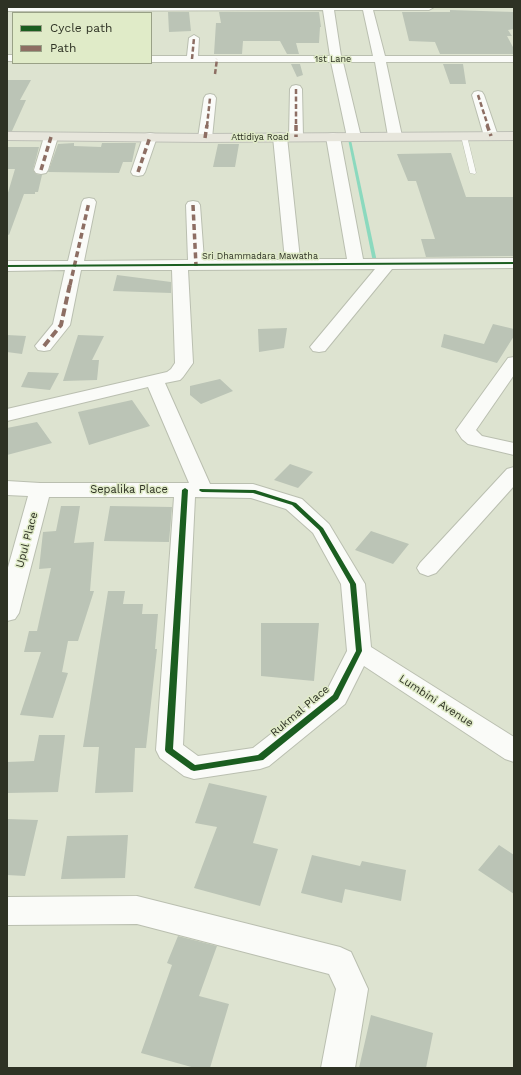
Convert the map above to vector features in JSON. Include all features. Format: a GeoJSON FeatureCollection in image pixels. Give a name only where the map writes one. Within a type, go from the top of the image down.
{"type":"FeatureCollection","features":[{"type":"Feature","properties":{"kind":"main road","name":"Attidiya Road"},"geometry":{"type":"LineString","coordinates":[[7,136],[205,138],[514,136]]}},
{"type":"Feature","properties":{"kind":"street"},"geometry":{"type":"LineString","coordinates":[[328,7],[336,59],[354,137]]}},
{"type":"Feature","properties":{"kind":"street"},"geometry":{"type":"LineString","coordinates":[[367,7],[380,59],[395,136]]}},
{"type":"Feature","properties":{"kind":"street"},"geometry":{"type":"LineString","coordinates":[[7,8],[430,7]]}},
{"type":"Feature","properties":{"kind":"street"},"geometry":{"type":"LineString","coordinates":[[192,59],[194,38]]}},
{"type":"Feature","properties":{"kind":"street","name":"1st Lane"},"geometry":{"type":"LineString","coordinates":[[152,59],[514,59]]}},
{"type":"Feature","properties":{"kind":"street"},"geometry":{"type":"LineString","coordinates":[[215,74],[217,59]]}},
{"type":"Feature","properties":{"kind":"street"},"geometry":{"type":"LineString","coordinates":[[296,89],[296,137]]}},
{"type":"Feature","properties":{"kind":"street"},"geometry":{"type":"LineString","coordinates":[[478,95],[491,136]]}},
{"type":"Feature","properties":{"kind":"street"},"geometry":{"type":"LineString","coordinates":[[205,138],[210,98]]}},
{"type":"Feature","properties":{"kind":"street"},"geometry":{"type":"LineString","coordinates":[[41,170],[51,136]]}},
{"type":"Feature","properties":{"kind":"street"},"geometry":{"type":"LineString","coordinates":[[138,172],[150,137]]}},
{"type":"Feature","properties":{"kind":"street"},"geometry":{"type":"LineString","coordinates":[[280,137],[292,265]]}},
{"type":"Feature","properties":{"kind":"street"},"geometry":{"type":"LineString","coordinates":[[333,137],[356,265]]}},
{"type":"Feature","properties":{"kind":"street"},"geometry":{"type":"LineString","coordinates":[[44,346],[61,326],[89,202]]}},
{"type":"Feature","properties":{"kind":"street"},"geometry":{"type":"LineString","coordinates":[[7,415],[173,376],[181,370],[184,363],[188,266],[193,205]]}},
{"type":"Feature","properties":{"kind":"street","name":"Sri Dhammadara Mawatha"},"geometry":{"type":"LineString","coordinates":[[7,266],[514,263]]}},
{"type":"Feature","properties":{"kind":"street"},"geometry":{"type":"LineString","coordinates":[[319,347],[387,264]]}},
{"type":"Feature","properties":{"kind":"street"},"geometry":{"type":"LineString","coordinates":[[514,362],[466,430],[475,440],[514,450]]}},
{"type":"Feature","properties":{"kind":"street"},"geometry":{"type":"LineString","coordinates":[[154,380],[193,490],[253,491],[294,504],[321,529],[353,584],[359,651]]}},
{"type":"Feature","properties":{"kind":"street"},"geometry":{"type":"LineString","coordinates":[[428,568],[514,473]]}},
{"type":"Feature","properties":{"kind":"street","name":"Sepalika Place"},"geometry":{"type":"LineString","coordinates":[[7,488],[40,490],[193,490]]}},
{"type":"Feature","properties":{"kind":"street","name":"Upul Place"},"geometry":{"type":"LineString","coordinates":[[7,613],[40,490]]}},
{"type":"Feature","properties":{"kind":"street","name":"Rukmal Place"},"geometry":{"type":"LineString","coordinates":[[193,490],[170,750],[194,768],[260,758],[336,697],[359,651]]}},
{"type":"Feature","properties":{"kind":"street","name":"Lumbini Avenue"},"geometry":{"type":"LineString","coordinates":[[359,651],[514,751]]}},
{"type":"Feature","properties":{"kind":"street"},"geometry":{"type":"LineString","coordinates":[[7,911],[137,910],[340,962],[352,989],[338,1068]]}},
{"type":"Feature","properties":{"kind":"lane"},"geometry":{"type":"LineString","coordinates":[[464,136],[473,173]]}},
{"type":"Feature","properties":{"kind":"building"},"geometry":{"type":"Polygon","coordinates":[[[450,10],[514,12],[514,29],[508,30],[512,36],[507,36],[514,49],[514,54],[440,54],[435,42],[409,41],[402,12],[450,12],[450,10]]]}},
{"type":"Feature","properties":{"kind":"building"},"geometry":{"type":"Polygon","coordinates":[[[168,12],[189,12],[191,31],[169,32],[168,12]]]}},
{"type":"Feature","properties":{"kind":"building"},"geometry":{"type":"Polygon","coordinates":[[[219,12],[319,12],[321,27],[319,43],[296,43],[299,54],[287,54],[280,41],[243,41],[242,54],[214,54],[216,23],[221,23],[219,12]]]}},
{"type":"Feature","properties":{"kind":"building"},"geometry":{"type":"Polygon","coordinates":[[[291,64],[300,64],[303,75],[297,77],[291,64]]]}},
{"type":"Feature","properties":{"kind":"building"},"geometry":{"type":"Polygon","coordinates":[[[443,64],[463,64],[466,84],[450,84],[443,64]]]}},
{"type":"Feature","properties":{"kind":"building"},"geometry":{"type":"Polygon","coordinates":[[[7,80],[31,80],[20,100],[26,100],[12,131],[7,131],[7,80]]]}},
{"type":"Feature","properties":{"kind":"building"},"geometry":{"type":"Polygon","coordinates":[[[74,143],[74,146],[101,147],[102,143],[136,143],[132,162],[123,162],[119,173],[48,172],[58,144],[74,143]]]}},
{"type":"Feature","properties":{"kind":"building"},"geometry":{"type":"Polygon","coordinates":[[[218,144],[239,144],[235,167],[213,167],[218,144]]]}},
{"type":"Feature","properties":{"kind":"building"},"geometry":{"type":"Polygon","coordinates":[[[7,147],[39,147],[33,170],[36,174],[42,175],[38,192],[35,192],[35,194],[24,194],[9,235],[7,234],[7,196],[15,169],[7,169],[7,147]]]}},
{"type":"Feature","properties":{"kind":"building"},"geometry":{"type":"Polygon","coordinates":[[[451,153],[466,197],[514,197],[514,256],[426,257],[421,239],[435,239],[416,181],[408,181],[397,154],[451,153]]]}},
{"type":"Feature","properties":{"kind":"building"},"geometry":{"type":"Polygon","coordinates":[[[117,275],[171,282],[171,293],[113,291],[117,275]]]}},
{"type":"Feature","properties":{"kind":"building"},"geometry":{"type":"Polygon","coordinates":[[[493,324],[514,329],[514,336],[497,363],[441,347],[444,334],[484,344],[493,324]]]}},
{"type":"Feature","properties":{"kind":"building"},"geometry":{"type":"Polygon","coordinates":[[[287,328],[284,348],[259,352],[258,329],[287,328]]]}},
{"type":"Feature","properties":{"kind":"building"},"geometry":{"type":"Polygon","coordinates":[[[7,335],[26,336],[22,354],[7,352],[7,335]]]}},
{"type":"Feature","properties":{"kind":"building"},"geometry":{"type":"Polygon","coordinates":[[[78,335],[104,336],[92,360],[99,360],[97,380],[63,381],[78,335]]]}},
{"type":"Feature","properties":{"kind":"building"},"geometry":{"type":"Polygon","coordinates":[[[28,372],[59,373],[50,390],[21,387],[28,372]]]}},
{"type":"Feature","properties":{"kind":"building"},"geometry":{"type":"Polygon","coordinates":[[[220,379],[233,391],[201,404],[190,395],[190,386],[220,379]]]}},
{"type":"Feature","properties":{"kind":"building"},"geometry":{"type":"Polygon","coordinates":[[[132,400],[150,426],[89,445],[78,412],[132,400]]]}},
{"type":"Feature","properties":{"kind":"building"},"geometry":{"type":"Polygon","coordinates":[[[37,422],[52,443],[7,455],[7,428],[37,422]]]}},
{"type":"Feature","properties":{"kind":"building"},"geometry":{"type":"Polygon","coordinates":[[[290,464],[313,472],[298,488],[274,480],[290,464]]]}},
{"type":"Feature","properties":{"kind":"building"},"geometry":{"type":"Polygon","coordinates":[[[61,506],[80,506],[74,543],[94,542],[90,591],[94,591],[78,641],[68,641],[62,672],[68,673],[53,718],[20,715],[41,652],[24,652],[29,631],[37,631],[51,568],[39,569],[43,532],[56,531],[61,506]]]}},
{"type":"Feature","properties":{"kind":"building"},"geometry":{"type":"Polygon","coordinates":[[[110,506],[172,507],[169,542],[104,541],[110,506]]]}},
{"type":"Feature","properties":{"kind":"building"},"geometry":{"type":"Polygon","coordinates":[[[371,531],[409,544],[393,564],[355,550],[371,531]]]}},
{"type":"Feature","properties":{"kind":"building"},"geometry":{"type":"Polygon","coordinates":[[[108,591],[125,591],[123,604],[143,604],[142,614],[158,614],[155,649],[157,649],[146,748],[135,748],[133,792],[95,793],[99,747],[83,747],[108,591]]]}},
{"type":"Feature","properties":{"kind":"building"},"geometry":{"type":"Polygon","coordinates":[[[261,623],[319,623],[314,681],[261,676],[261,623]]]}},
{"type":"Feature","properties":{"kind":"building"},"geometry":{"type":"Polygon","coordinates":[[[39,735],[65,735],[58,792],[7,793],[7,762],[34,761],[39,735]]]}},
{"type":"Feature","properties":{"kind":"building"},"geometry":{"type":"Polygon","coordinates":[[[209,783],[267,796],[253,843],[278,849],[260,906],[194,888],[217,827],[195,823],[209,783]]]}},
{"type":"Feature","properties":{"kind":"building"},"geometry":{"type":"Polygon","coordinates":[[[7,819],[38,820],[25,876],[7,875],[7,819]]]}},
{"type":"Feature","properties":{"kind":"building"},"geometry":{"type":"Polygon","coordinates":[[[128,835],[125,878],[61,879],[67,836],[128,835]]]}},
{"type":"Feature","properties":{"kind":"building"},"geometry":{"type":"Polygon","coordinates":[[[499,845],[514,855],[514,894],[478,870],[499,845]]]}},
{"type":"Feature","properties":{"kind":"building"},"geometry":{"type":"Polygon","coordinates":[[[312,855],[360,866],[362,861],[406,870],[401,901],[345,889],[342,903],[301,893],[312,855]]]}},
{"type":"Feature","properties":{"kind":"building"},"geometry":{"type":"Polygon","coordinates":[[[178,936],[217,946],[199,996],[229,1004],[210,1068],[195,1068],[141,1053],[172,965],[167,963],[178,936]]]}},
{"type":"Feature","properties":{"kind":"building"},"geometry":{"type":"Polygon","coordinates":[[[371,1015],[433,1033],[426,1068],[359,1068],[371,1015]]]}},
{"type":"Feature","properties":{"kind":"waterway"},"geometry":{"type":"LineString","coordinates":[[349,140],[375,262]]}},
{"type":"Feature","properties":{"kind":"marked path"},"geometry":{"type":"LineString","coordinates":[[192,59],[194,38]]}},
{"type":"Feature","properties":{"kind":"marked path"},"geometry":{"type":"LineString","coordinates":[[215,74],[217,59]]}},
{"type":"Feature","properties":{"kind":"marked path"},"geometry":{"type":"LineString","coordinates":[[296,89],[296,137]]}},
{"type":"Feature","properties":{"kind":"marked path"},"geometry":{"type":"LineString","coordinates":[[478,95],[491,136]]}},
{"type":"Feature","properties":{"kind":"marked path"},"geometry":{"type":"LineString","coordinates":[[205,138],[210,98]]}},
{"type":"Feature","properties":{"kind":"marked path"},"geometry":{"type":"LineString","coordinates":[[41,170],[51,137]]}},
{"type":"Feature","properties":{"kind":"marked path"},"geometry":{"type":"LineString","coordinates":[[138,172],[150,137]]}},
{"type":"Feature","properties":{"kind":"marked path"},"geometry":{"type":"LineString","coordinates":[[44,346],[61,325],[89,202]]}},
{"type":"Feature","properties":{"kind":"marked path"},"geometry":{"type":"LineString","coordinates":[[193,205],[196,266]]}},
{"type":"Feature","properties":{"kind":"cycle path"},"geometry":{"type":"LineString","coordinates":[[7,266],[514,263]]}},
{"type":"Feature","properties":{"kind":"cycle path"},"geometry":{"type":"LineString","coordinates":[[185,490],[169,750],[194,768],[260,758],[336,697],[359,651],[353,584],[321,529],[294,504],[253,491],[202,490]]}}]}
